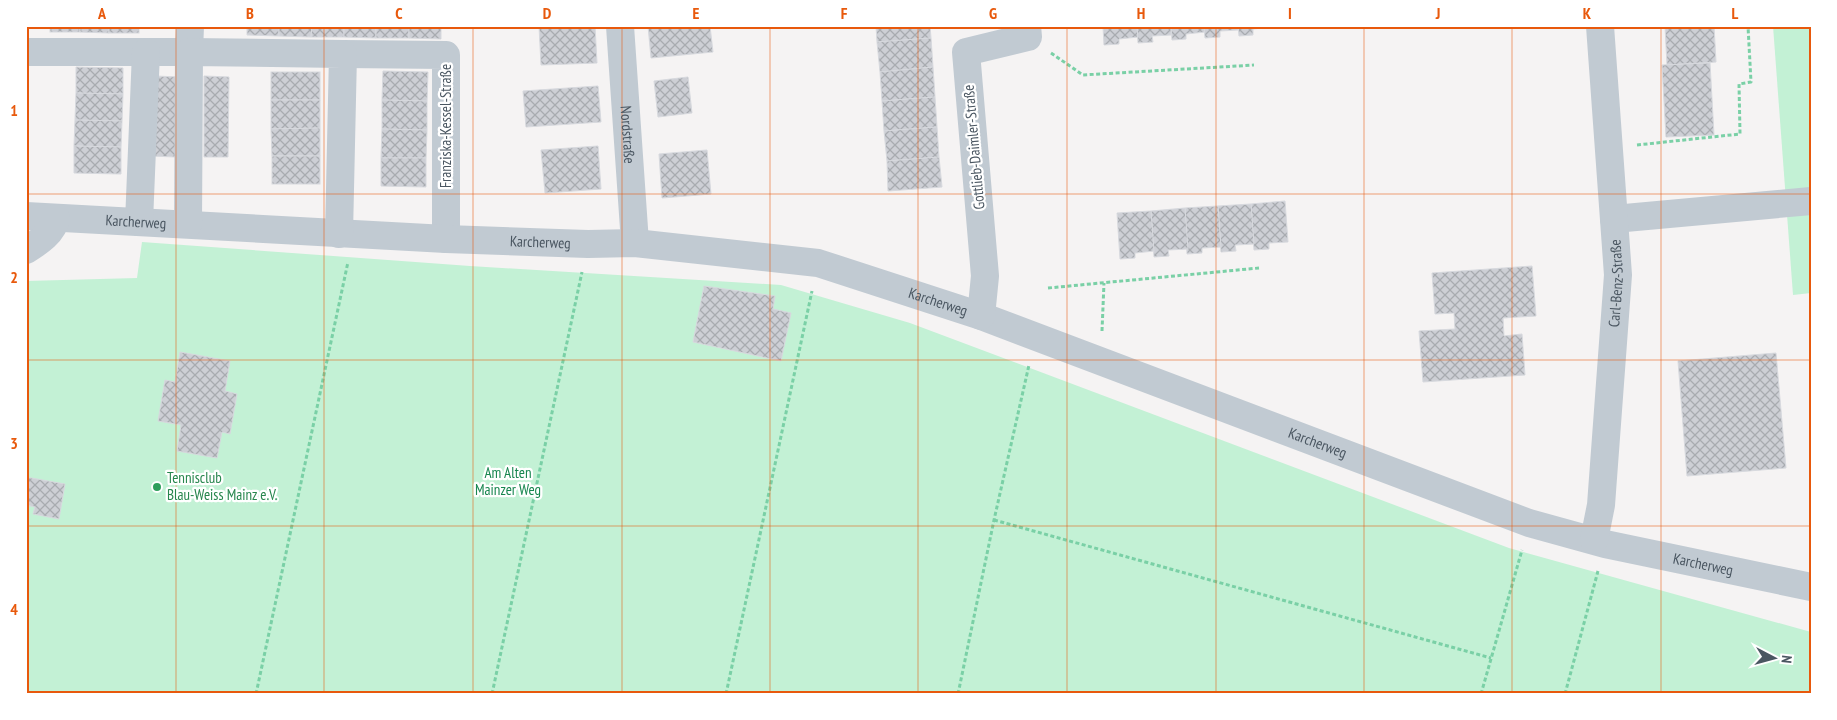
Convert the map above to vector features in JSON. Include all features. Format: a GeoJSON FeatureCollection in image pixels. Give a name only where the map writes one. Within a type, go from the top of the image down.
{"type":"FeatureCollection","features":[{"type":"Feature","properties":{"kind":"street","name":"Nordstraße"},"geometry":{"type":"LineString","coordinates":[[620,26],[635,243]]}},
{"type":"Feature","properties":{"kind":"street","name":"Carl-Benz-Straße"},"geometry":{"type":"LineString","coordinates":[[1594,540],[1601,505],[1618,275],[1600,26]]}},
{"type":"Feature","properties":{"kind":"street","name":"Gottlieb-Daimler-Straße"},"geometry":{"type":"LineString","coordinates":[[980,316],[985,276],[966,52],[1028,32]]}},
{"type":"Feature","properties":{"kind":"street","name":"Franziska-Kessel-Straße"},"geometry":{"type":"LineString","coordinates":[[26,52],[146,52],[190,39],[343,54],[446,55],[446,239]]}},
{"type":"Feature","properties":{"kind":"street"},"geometry":{"type":"LineString","coordinates":[[188,224],[190,39]]}},
{"type":"Feature","properties":{"kind":"street"},"geometry":{"type":"LineString","coordinates":[[139,222],[146,52]]}},
{"type":"Feature","properties":{"kind":"street"},"geometry":{"type":"LineString","coordinates":[[343,54],[347,234]]}},
{"type":"Feature","properties":{"kind":"street"},"geometry":{"type":"LineString","coordinates":[[1614,219],[1811,201]]}},
{"type":"Feature","properties":{"kind":"street","name":"Karcherweg"},"geometry":{"type":"LineString","coordinates":[[26,216],[446,239],[588,244],[635,243],[818,263],[980,316],[1530,522],[1594,540],[1811,587]]}},
{"type":"Feature","properties":{"kind":"street"},"geometry":{"type":"LineString","coordinates":[[26,250],[38,243],[47,234],[56,218]]}},
{"type":"Feature","properties":{"kind":"path"},"geometry":{"type":"LineString","coordinates":[[1609,148],[1740,134],[1739,84],[1751,82],[1748,26]]}},
{"type":"Feature","properties":{"kind":"path"},"geometry":{"type":"LineString","coordinates":[[1028,32],[1083,75],[1254,65]]}},
{"type":"Feature","properties":{"kind":"path"},"geometry":{"type":"LineString","coordinates":[[256,694],[347,234]]}},
{"type":"Feature","properties":{"kind":"path"},"geometry":{"type":"LineString","coordinates":[[492,694],[588,244]]}},
{"type":"Feature","properties":{"kind":"path"},"geometry":{"type":"LineString","coordinates":[[726,694],[818,263]]}},
{"type":"Feature","properties":{"kind":"path"},"geometry":{"type":"LineString","coordinates":[[1048,288],[1259,268]]}},
{"type":"Feature","properties":{"kind":"path"},"geometry":{"type":"LineString","coordinates":[[1101,362],[1104,283]]}},
{"type":"Feature","properties":{"kind":"path"},"geometry":{"type":"LineString","coordinates":[[958,694],[994,520],[1029,366]]}},
{"type":"Feature","properties":{"kind":"path"},"geometry":{"type":"LineString","coordinates":[[994,520],[1491,658]]}},
{"type":"Feature","properties":{"kind":"path"},"geometry":{"type":"LineString","coordinates":[[1481,694],[1530,522]]}},
{"type":"Feature","properties":{"kind":"path"},"geometry":{"type":"LineString","coordinates":[[1565,694],[1599,568]]}},
{"type":"Feature","properties":{"kind":"green space"},"geometry":{"type":"Polygon","coordinates":[[[1773,26],[1811,26],[1811,293],[1793,295],[1773,26]]]}},
{"type":"Feature","properties":{"kind":"green space","name":"Am Alten Mainzer Weg"},"geometry":{"type":"Polygon","coordinates":[[[142,242],[470,266],[781,285],[910,323],[1509,548],[1811,632],[1811,694],[26,694],[26,281],[137,278],[142,242]]]}},
{"type":"Feature","properties":{"kind":"building"},"geometry":{"type":"Polygon","coordinates":[[[50,26],[80,26],[80,32],[50,32],[50,26]]]}},
{"type":"Feature","properties":{"kind":"building"},"geometry":{"type":"Polygon","coordinates":[[[80,26],[109,26],[109,33],[80,32],[80,26]]]}},
{"type":"Feature","properties":{"kind":"building"},"geometry":{"type":"Polygon","coordinates":[[[109,26],[139,26],[139,33],[109,33],[109,26]]]}},
{"type":"Feature","properties":{"kind":"building"},"geometry":{"type":"Polygon","coordinates":[[[247,26],[279,26],[279,36],[247,35],[247,26]]]}},
{"type":"Feature","properties":{"kind":"building"},"geometry":{"type":"Polygon","coordinates":[[[279,26],[312,26],[311,37],[279,36],[279,26]]]}},
{"type":"Feature","properties":{"kind":"building"},"geometry":{"type":"Polygon","coordinates":[[[312,26],[344,26],[344,37],[311,37],[312,26]]]}},
{"type":"Feature","properties":{"kind":"building"},"geometry":{"type":"Polygon","coordinates":[[[344,26],[376,26],[376,38],[344,37],[344,26]]]}},
{"type":"Feature","properties":{"kind":"building"},"geometry":{"type":"Polygon","coordinates":[[[376,26],[409,26],[409,38],[376,38],[376,26]]]}},
{"type":"Feature","properties":{"kind":"building"},"geometry":{"type":"Polygon","coordinates":[[[409,26],[441,26],[441,39],[409,38],[409,26]]]}},
{"type":"Feature","properties":{"kind":"building"},"geometry":{"type":"Polygon","coordinates":[[[539,26],[595,26],[597,63],[541,65],[539,26]]]}},
{"type":"Feature","properties":{"kind":"building"},"geometry":{"type":"Polygon","coordinates":[[[648,26],[710,26],[713,52],[651,58],[648,26]]]}},
{"type":"Feature","properties":{"kind":"building"},"geometry":{"type":"Polygon","coordinates":[[[876,26],[930,26],[931,38],[877,42],[876,26]]]}},
{"type":"Feature","properties":{"kind":"building"},"geometry":{"type":"Polygon","coordinates":[[[1103,26],[1137,26],[1138,37],[1119,39],[1119,44],[1104,45],[1103,26]]]}},
{"type":"Feature","properties":{"kind":"building"},"geometry":{"type":"Polygon","coordinates":[[[1137,26],[1171,26],[1171,35],[1152,36],[1153,42],[1138,43],[1137,26]]]}},
{"type":"Feature","properties":{"kind":"building"},"geometry":{"type":"Polygon","coordinates":[[[1171,26],[1204,26],[1205,32],[1186,34],[1186,39],[1172,40],[1171,26]]]}},
{"type":"Feature","properties":{"kind":"building"},"geometry":{"type":"Polygon","coordinates":[[[1204,26],[1238,26],[1238,30],[1220,31],[1220,37],[1205,38],[1204,26]]]}},
{"type":"Feature","properties":{"kind":"building"},"geometry":{"type":"Polygon","coordinates":[[[1238,26],[1272,27],[1253,29],[1253,35],[1239,36],[1238,26]]]}},
{"type":"Feature","properties":{"kind":"building"},"geometry":{"type":"Polygon","coordinates":[[[1665,26],[1714,26],[1716,62],[1667,65],[1665,26]]]}},
{"type":"Feature","properties":{"kind":"building"},"geometry":{"type":"Polygon","coordinates":[[[931,38],[933,67],[880,72],[877,42],[931,38]]]}},
{"type":"Feature","properties":{"kind":"building"},"geometry":{"type":"Polygon","coordinates":[[[1710,63],[1714,135],[1666,137],[1662,65],[1710,63]]]}},
{"type":"Feature","properties":{"kind":"building"},"geometry":{"type":"Polygon","coordinates":[[[76,67],[123,68],[123,94],[76,93],[76,67]]]}},
{"type":"Feature","properties":{"kind":"building"},"geometry":{"type":"Polygon","coordinates":[[[933,67],[935,97],[882,101],[880,72],[933,67]]]}},
{"type":"Feature","properties":{"kind":"building"},"geometry":{"type":"Polygon","coordinates":[[[383,71],[428,72],[427,101],[382,100],[383,71]]]}},
{"type":"Feature","properties":{"kind":"building"},"geometry":{"type":"Polygon","coordinates":[[[271,72],[320,72],[320,100],[271,100],[271,72]]]}},
{"type":"Feature","properties":{"kind":"building"},"geometry":{"type":"Polygon","coordinates":[[[155,76],[179,77],[176,157],[151,156],[155,76]]]}},
{"type":"Feature","properties":{"kind":"building"},"geometry":{"type":"Polygon","coordinates":[[[204,76],[229,77],[228,157],[204,157],[204,76]]]}},
{"type":"Feature","properties":{"kind":"building"},"geometry":{"type":"Polygon","coordinates":[[[688,77],[692,113],[658,117],[654,81],[688,77]]]}},
{"type":"Feature","properties":{"kind":"building"},"geometry":{"type":"Polygon","coordinates":[[[598,86],[601,122],[526,127],[523,91],[598,86]]]}},
{"type":"Feature","properties":{"kind":"building"},"geometry":{"type":"Polygon","coordinates":[[[76,93],[123,94],[122,121],[75,120],[76,93]]]}},
{"type":"Feature","properties":{"kind":"building"},"geometry":{"type":"Polygon","coordinates":[[[935,97],[937,127],[884,131],[882,101],[935,97]]]}},
{"type":"Feature","properties":{"kind":"building"},"geometry":{"type":"Polygon","coordinates":[[[271,100],[320,100],[320,128],[271,129],[271,100]]]}},
{"type":"Feature","properties":{"kind":"building"},"geometry":{"type":"Polygon","coordinates":[[[382,100],[427,101],[427,130],[382,129],[382,100]]]}},
{"type":"Feature","properties":{"kind":"building"},"geometry":{"type":"Polygon","coordinates":[[[75,120],[122,121],[121,147],[74,146],[75,120]]]}},
{"type":"Feature","properties":{"kind":"building"},"geometry":{"type":"Polygon","coordinates":[[[937,127],[939,157],[887,161],[884,131],[937,127]]]}},
{"type":"Feature","properties":{"kind":"building"},"geometry":{"type":"Polygon","coordinates":[[[320,128],[320,156],[272,156],[271,129],[320,128]]]}},
{"type":"Feature","properties":{"kind":"building"},"geometry":{"type":"Polygon","coordinates":[[[382,129],[427,130],[426,158],[381,158],[382,129]]]}},
{"type":"Feature","properties":{"kind":"building"},"geometry":{"type":"Polygon","coordinates":[[[74,146],[121,147],[121,174],[74,173],[74,146]]]}},
{"type":"Feature","properties":{"kind":"building"},"geometry":{"type":"Polygon","coordinates":[[[598,146],[601,189],[545,193],[541,150],[598,146]]]}},
{"type":"Feature","properties":{"kind":"building"},"geometry":{"type":"Polygon","coordinates":[[[707,150],[711,194],[662,198],[659,154],[707,150]]]}},
{"type":"Feature","properties":{"kind":"building"},"geometry":{"type":"Polygon","coordinates":[[[272,156],[320,156],[320,184],[272,184],[272,156]]]}},
{"type":"Feature","properties":{"kind":"building"},"geometry":{"type":"Polygon","coordinates":[[[939,157],[942,187],[888,191],[887,161],[939,157]]]}},
{"type":"Feature","properties":{"kind":"building"},"geometry":{"type":"Polygon","coordinates":[[[381,158],[426,158],[426,187],[381,186],[381,158]]]}},
{"type":"Feature","properties":{"kind":"building"},"geometry":{"type":"Polygon","coordinates":[[[1285,201],[1288,242],[1269,243],[1269,249],[1254,250],[1251,204],[1285,201]]]}},
{"type":"Feature","properties":{"kind":"building"},"geometry":{"type":"Polygon","coordinates":[[[1251,204],[1254,244],[1235,245],[1236,251],[1221,252],[1218,206],[1251,204]]]}},
{"type":"Feature","properties":{"kind":"building"},"geometry":{"type":"Polygon","coordinates":[[[1218,206],[1221,247],[1202,248],[1202,253],[1187,254],[1185,208],[1218,206]]]}},
{"type":"Feature","properties":{"kind":"building"},"geometry":{"type":"Polygon","coordinates":[[[1185,208],[1188,249],[1168,250],[1169,256],[1154,257],[1151,211],[1185,208]]]}},
{"type":"Feature","properties":{"kind":"building"},"geometry":{"type":"Polygon","coordinates":[[[1151,211],[1154,251],[1135,253],[1135,258],[1120,259],[1117,213],[1151,211]]]}},
{"type":"Feature","properties":{"kind":"building"},"geometry":{"type":"Polygon","coordinates":[[[1532,266],[1536,316],[1503,318],[1504,336],[1522,334],[1525,375],[1423,382],[1419,331],[1455,329],[1454,313],[1435,314],[1432,273],[1532,266]]]}},
{"type":"Feature","properties":{"kind":"building"},"geometry":{"type":"Polygon","coordinates":[[[704,286],[775,296],[773,309],[791,313],[781,361],[693,342],[704,286]]]}},
{"type":"Feature","properties":{"kind":"building"},"geometry":{"type":"Polygon","coordinates":[[[180,352],[230,361],[225,391],[237,394],[230,434],[222,432],[217,458],[177,451],[181,425],[158,421],[165,380],[175,382],[180,352]]]}},
{"type":"Feature","properties":{"kind":"building"},"geometry":{"type":"Polygon","coordinates":[[[1776,353],[1786,468],[1687,476],[1678,361],[1776,353]]]}},
{"type":"Feature","properties":{"kind":"building"},"geometry":{"type":"Polygon","coordinates":[[[26,477],[65,484],[59,519],[33,514],[35,507],[26,505],[26,477]]]}},
{"type":"Feature","properties":{"kind":"place","name":"Tennisclub Blau-Weiss Mainz e.V."},"geometry":{"type":"Point","coordinates":[157,487]}}]}
